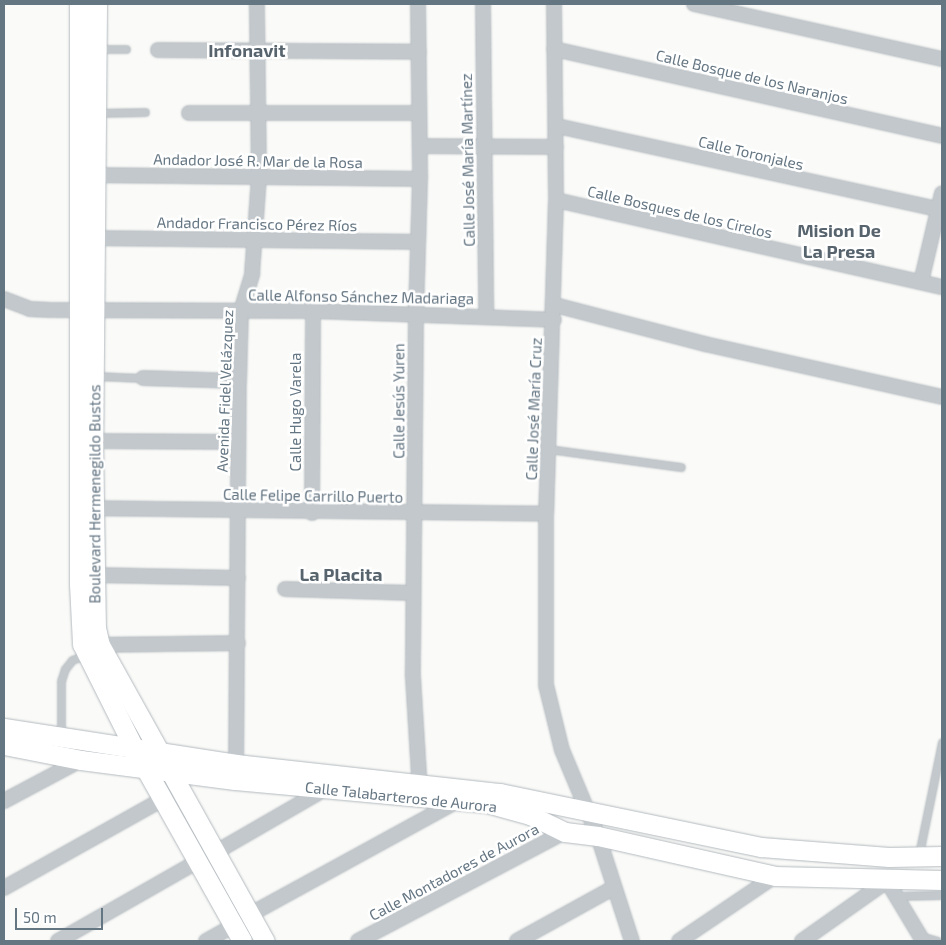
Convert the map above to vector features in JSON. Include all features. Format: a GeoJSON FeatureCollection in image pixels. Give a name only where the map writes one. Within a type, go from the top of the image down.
{"type":"FeatureCollection","features":[{"type":"Feature","properties":{"kind":"street","name":"Boulevard Hermenegildo Bustos"},"geometry":{"type":"LineString","coordinates":[[79,4],[87,153],[86,508],[94,575],[95,615],[93,650],[170,769],[265,941]]}},
{"type":"Feature","properties":{"kind":"street","name":"Boulevard Hermenegildo Bustos"},"geometry":{"type":"LineString","coordinates":[[97,4],[96,112],[87,153],[96,175],[96,238],[87,310],[95,376],[93,441],[86,508],[79,613],[135,750],[238,933]]}},
{"type":"Feature","properties":{"kind":"street","name":"Avenida Fidel Velázquez"},"geometry":{"type":"LineString","coordinates":[[236,772],[239,381],[241,311],[252,274],[253,239],[259,177],[256,53],[257,4]]}},
{"type":"Feature","properties":{"kind":"street","name":"Calle Jesús Yuren"},"geometry":{"type":"LineString","coordinates":[[418,4],[420,179],[416,314],[413,677],[420,790]]}},
{"type":"Feature","properties":{"kind":"street","name":"Calle José María Martínez"},"geometry":{"type":"LineString","coordinates":[[483,4],[486,316]]}},
{"type":"Feature","properties":{"kind":"street","name":"Calle José María Cruz"},"geometry":{"type":"LineString","coordinates":[[554,4],[557,126],[555,305],[546,514],[546,685],[562,750],[584,810],[598,836],[613,888],[632,941]]}},
{"type":"Feature","properties":{"kind":"street"},"geometry":{"type":"LineString","coordinates":[[694,4],[942,59]]}},
{"type":"Feature","properties":{"kind":"street","name":"Calle Bosque de los Naranjos"},"geometry":{"type":"LineString","coordinates":[[554,49],[942,136]]}},
{"type":"Feature","properties":{"kind":"street"},"geometry":{"type":"LineString","coordinates":[[158,50],[256,53],[419,52]]}},
{"type":"Feature","properties":{"kind":"street"},"geometry":{"type":"LineString","coordinates":[[190,113],[420,114]]}},
{"type":"Feature","properties":{"kind":"street","name":"Calle Toronjales"},"geometry":{"type":"LineString","coordinates":[[557,126],[938,209]]}},
{"type":"Feature","properties":{"kind":"street"},"geometry":{"type":"LineString","coordinates":[[420,146],[556,147]]}},
{"type":"Feature","properties":{"kind":"street","name":"Andador José R. Mar de la Rosa"},"geometry":{"type":"LineString","coordinates":[[96,175],[420,179]]}},
{"type":"Feature","properties":{"kind":"street"},"geometry":{"type":"LineString","coordinates":[[920,282],[942,194]]}},
{"type":"Feature","properties":{"kind":"street","name":"Calle Bosques de los Cirelos"},"geometry":{"type":"LineString","coordinates":[[556,200],[942,287]]}},
{"type":"Feature","properties":{"kind":"street","name":"Andador Francisco Pérez Ríos"},"geometry":{"type":"LineString","coordinates":[[96,238],[418,242]]}},
{"type":"Feature","properties":{"kind":"street","name":"Calle Alfonso Sánchez Madariaga"},"geometry":{"type":"LineString","coordinates":[[4,299],[30,309],[313,311],[554,320]]}},
{"type":"Feature","properties":{"kind":"street"},"geometry":{"type":"LineString","coordinates":[[555,305],[714,346],[942,397]]}},
{"type":"Feature","properties":{"kind":"street","name":"Calle Hugo Varela"},"geometry":{"type":"LineString","coordinates":[[312,512],[313,311]]}},
{"type":"Feature","properties":{"kind":"street"},"geometry":{"type":"LineString","coordinates":[[143,378],[239,381]]}},
{"type":"Feature","properties":{"kind":"street"},"geometry":{"type":"LineString","coordinates":[[93,441],[238,442]]}},
{"type":"Feature","properties":{"kind":"street","name":"Calle Felipe Carrillo Puerto"},"geometry":{"type":"LineString","coordinates":[[86,508],[414,514],[546,514]]}},
{"type":"Feature","properties":{"kind":"street"},"geometry":{"type":"LineString","coordinates":[[94,575],[238,578]]}},
{"type":"Feature","properties":{"kind":"street"},"geometry":{"type":"LineString","coordinates":[[285,589],[414,593]]}},
{"type":"Feature","properties":{"kind":"street"},"geometry":{"type":"LineString","coordinates":[[93,650],[238,643]]}},
{"type":"Feature","properties":{"kind":"street","name":"Calle Talabarteros de Aurora"},"geometry":{"type":"LineString","coordinates":[[4,728],[135,750],[158,751],[236,772],[326,789],[420,790],[457,801],[511,808],[565,832],[598,836],[775,876],[892,888],[942,880]]}},
{"type":"Feature","properties":{"kind":"street","name":"Calle Talabarteros de Aurora"},"geometry":{"type":"LineString","coordinates":[[4,745],[81,760],[170,769],[236,772],[420,790],[584,810],[761,847],[889,857],[942,856]]}},
{"type":"Feature","properties":{"kind":"street"},"geometry":{"type":"LineString","coordinates":[[4,801],[81,760]]}},
{"type":"Feature","properties":{"kind":"street"},"geometry":{"type":"LineString","coordinates":[[216,852],[326,789]]}},
{"type":"Feature","properties":{"kind":"street"},"geometry":{"type":"LineString","coordinates":[[4,888],[163,799]]}},
{"type":"Feature","properties":{"kind":"street"},"geometry":{"type":"LineString","coordinates":[[250,914],[457,801]]}},
{"type":"Feature","properties":{"kind":"street","name":"Calle Montadores de Aurora"},"geometry":{"type":"LineString","coordinates":[[358,941],[565,832]]}},
{"type":"Feature","properties":{"kind":"street"},"geometry":{"type":"LineString","coordinates":[[889,857],[892,888],[921,938]]}},
{"type":"Feature","properties":{"kind":"street"},"geometry":{"type":"LineString","coordinates":[[58,941],[198,861]]}},
{"type":"Feature","properties":{"kind":"street"},"geometry":{"type":"LineString","coordinates":[[679,941],[775,876]]}},
{"type":"Feature","properties":{"kind":"street"},"geometry":{"type":"LineString","coordinates":[[517,941],[613,888]]}},
{"type":"Feature","properties":{"kind":"street"},"geometry":{"type":"LineString","coordinates":[[802,941],[892,888]]}},
{"type":"Feature","properties":{"kind":"street"},"geometry":{"type":"LineString","coordinates":[[206,941],[238,933]]}},
{"type":"Feature","properties":{"kind":"lane"},"geometry":{"type":"LineString","coordinates":[[97,49],[126,49]]}},
{"type":"Feature","properties":{"kind":"lane"},"geometry":{"type":"LineString","coordinates":[[96,112],[145,112]]}},
{"type":"Feature","properties":{"kind":"lane"},"geometry":{"type":"LineString","coordinates":[[95,376],[143,378]]}},
{"type":"Feature","properties":{"kind":"lane"},"geometry":{"type":"LineString","coordinates":[[548,449],[681,467]]}},
{"type":"Feature","properties":{"kind":"lane"},"geometry":{"type":"LineString","coordinates":[[61,738],[61,681],[64,670],[72,660],[93,650]]}},
{"type":"Feature","properties":{"kind":"lane"},"geometry":{"type":"LineString","coordinates":[[919,857],[942,742]]}},
{"type":"Feature","properties":{"kind":"lane"},"geometry":{"type":"LineString","coordinates":[[892,888],[942,895]]}},
{"type":"Feature","properties":{"kind":"lane"},"geometry":{"type":"LineString","coordinates":[[921,938],[937,941]]}},
{"type":"Feature","properties":{"kind":"district","name":"Infonavit"},"geometry":{"type":"Point","coordinates":[247,50]}},
{"type":"Feature","properties":{"kind":"district","name":"Mision De La Presa"},"geometry":{"type":"Point","coordinates":[839,241]}},
{"type":"Feature","properties":{"kind":"district","name":"La Placita"},"geometry":{"type":"Point","coordinates":[341,574]}}]}
